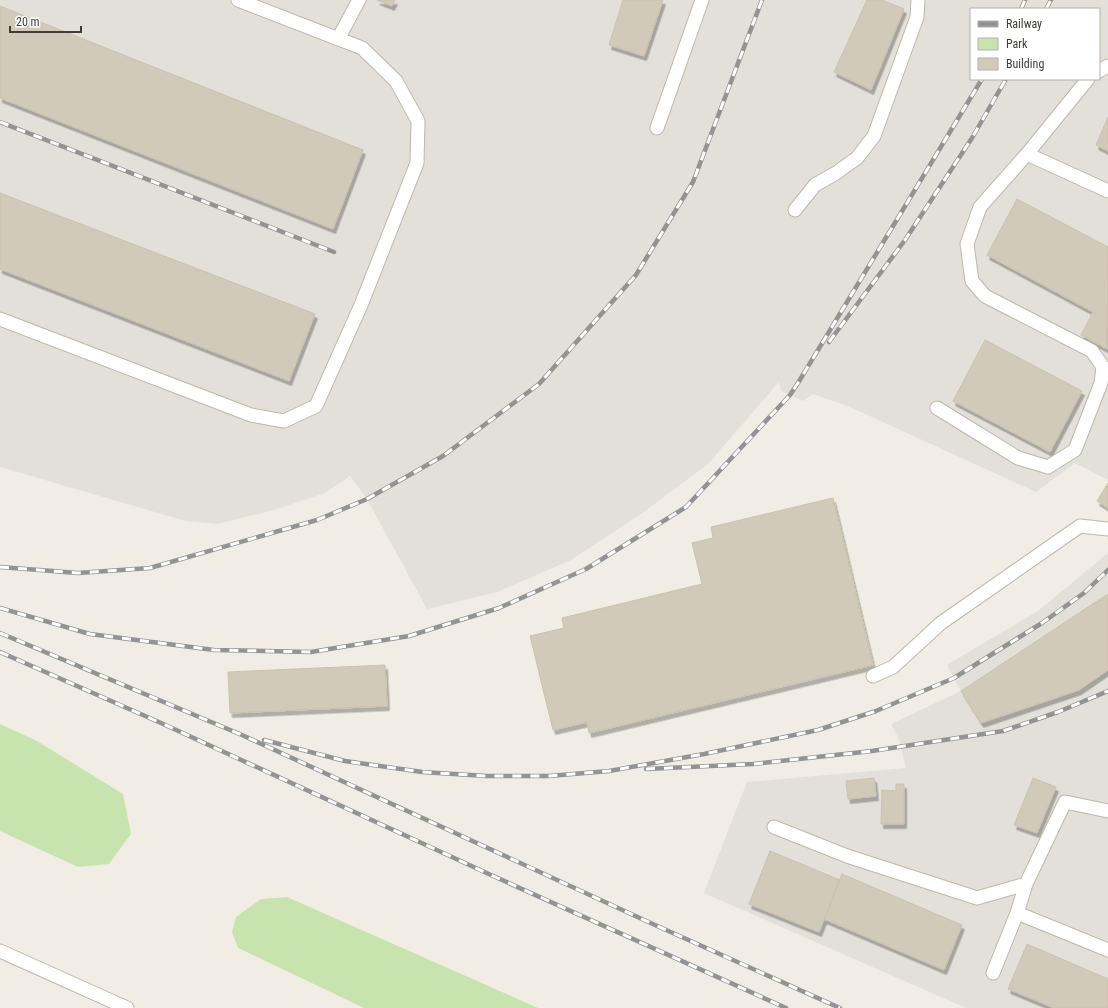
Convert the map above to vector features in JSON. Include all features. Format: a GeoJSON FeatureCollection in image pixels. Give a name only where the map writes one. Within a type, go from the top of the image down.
{"type":"FeatureCollection","features":[{"type":"Feature","properties":{"kind":"lane"},"geometry":{"type":"LineString","coordinates":[[0,319],[250,415],[284,421],[316,406],[361,305],[417,163],[418,121],[396,82],[362,48],[238,0]]}},
{"type":"Feature","properties":{"kind":"lane"},"geometry":{"type":"LineString","coordinates":[[338,39],[359,0]]}},
{"type":"Feature","properties":{"kind":"lane"},"geometry":{"type":"LineString","coordinates":[[657,128],[702,0]]}},
{"type":"Feature","properties":{"kind":"lane"},"geometry":{"type":"LineString","coordinates":[[796,210],[815,185],[836,173],[857,158],[874,136],[917,17],[918,0]]}},
{"type":"Feature","properties":{"kind":"lane"},"geometry":{"type":"LineString","coordinates":[[937,408],[1018,458],[1048,467],[1075,450],[1101,383],[1103,366],[1092,351],[985,296],[972,282],[967,244],[980,207],[1027,154],[1087,80]]}},
{"type":"Feature","properties":{"kind":"lane"},"geometry":{"type":"LineString","coordinates":[[1027,154],[1108,191]]}},
{"type":"Feature","properties":{"kind":"lane"},"geometry":{"type":"LineString","coordinates":[[873,676],[893,667],[941,623],[1080,526],[1108,529]]}},
{"type":"Feature","properties":{"kind":"lane"},"geometry":{"type":"LineString","coordinates":[[992,973],[1017,913],[1026,884],[1065,802],[1108,811]]}},
{"type":"Feature","properties":{"kind":"lane"},"geometry":{"type":"LineString","coordinates":[[774,827],[847,856],[977,898],[1026,884]]}},
{"type":"Feature","properties":{"kind":"lane"},"geometry":{"type":"LineString","coordinates":[[1017,913],[1108,950]]}},
{"type":"Feature","properties":{"kind":"lane"},"geometry":{"type":"LineString","coordinates":[[0,951],[127,1008]]}},
{"type":"Feature","properties":{"kind":"shaded area"},"geometry":{"type":"Polygon","coordinates":[[[0,0],[1108,0],[1108,480],[1075,463],[1036,492],[850,407],[813,394],[803,401],[781,391],[779,382],[708,464],[645,511],[571,560],[497,592],[427,609],[367,499],[350,476],[325,493],[271,511],[217,524],[186,521],[0,467],[0,0]]]}},
{"type":"Feature","properties":{"kind":"shaded area"},"geometry":{"type":"Polygon","coordinates":[[[1108,553],[1108,1008],[966,1008],[704,893],[747,782],[906,768],[899,739],[891,724],[961,691],[947,665],[1038,611],[1108,553]]]}},
{"type":"Feature","properties":{"kind":"green space"},"geometry":{"type":"Polygon","coordinates":[[[0,724],[37,741],[123,794],[131,834],[109,864],[78,867],[0,831],[0,724]]]}},
{"type":"Feature","properties":{"kind":"green space"},"geometry":{"type":"Polygon","coordinates":[[[287,897],[538,1008],[364,1008],[238,948],[232,932],[236,917],[261,899],[287,897]]]}},
{"type":"Feature","properties":{"kind":"building"},"geometry":{"type":"Polygon","coordinates":[[[377,0],[395,0],[392,6],[377,0]]]}},
{"type":"Feature","properties":{"kind":"building"},"geometry":{"type":"Polygon","coordinates":[[[623,0],[663,0],[644,56],[609,45],[623,0]]]}},
{"type":"Feature","properties":{"kind":"building"},"geometry":{"type":"Polygon","coordinates":[[[867,0],[882,0],[904,9],[871,90],[834,72],[867,0]]]}},
{"type":"Feature","properties":{"kind":"building"},"geometry":{"type":"Polygon","coordinates":[[[0,6],[363,150],[333,229],[0,98],[0,6]]]}},
{"type":"Feature","properties":{"kind":"building"},"geometry":{"type":"Polygon","coordinates":[[[1108,117],[1108,151],[1096,145],[1108,117]]]}},
{"type":"Feature","properties":{"kind":"building"},"geometry":{"type":"Polygon","coordinates":[[[0,193],[315,314],[289,381],[0,269],[0,193]]]}},
{"type":"Feature","properties":{"kind":"building"},"geometry":{"type":"Polygon","coordinates":[[[1017,199],[1108,247],[1107,349],[1081,335],[1093,312],[987,255],[1017,199]]]}},
{"type":"Feature","properties":{"kind":"building"},"geometry":{"type":"Polygon","coordinates":[[[985,340],[1082,391],[1050,452],[953,401],[985,340]]]}},
{"type":"Feature","properties":{"kind":"building"},"geometry":{"type":"Polygon","coordinates":[[[1108,483],[1108,508],[1097,501],[1108,483]]]}},
{"type":"Feature","properties":{"kind":"building"},"geometry":{"type":"Polygon","coordinates":[[[833,498],[873,665],[589,733],[587,722],[553,730],[530,636],[564,628],[562,618],[702,584],[692,543],[713,538],[711,527],[833,498]]]}},
{"type":"Feature","properties":{"kind":"building"},"geometry":{"type":"Polygon","coordinates":[[[1108,594],[1108,670],[1079,690],[981,723],[961,691],[1108,594]]]}},
{"type":"Feature","properties":{"kind":"building"},"geometry":{"type":"Polygon","coordinates":[[[385,665],[387,706],[230,713],[228,672],[385,665]]]}},
{"type":"Feature","properties":{"kind":"building"},"geometry":{"type":"Polygon","coordinates":[[[874,778],[876,796],[848,799],[846,781],[874,778]]]}},
{"type":"Feature","properties":{"kind":"building"},"geometry":{"type":"Polygon","coordinates":[[[1033,778],[1056,787],[1037,833],[1014,825],[1033,778]]]}},
{"type":"Feature","properties":{"kind":"building"},"geometry":{"type":"Polygon","coordinates":[[[896,784],[904,784],[904,824],[881,824],[882,790],[896,791],[896,784]]]}},
{"type":"Feature","properties":{"kind":"building"},"geometry":{"type":"Polygon","coordinates":[[[770,851],[840,880],[819,932],[749,904],[770,851]]]}},
{"type":"Feature","properties":{"kind":"building"},"geometry":{"type":"Polygon","coordinates":[[[842,874],[962,925],[944,970],[824,919],[842,874]]]}},
{"type":"Feature","properties":{"kind":"building"},"geometry":{"type":"Polygon","coordinates":[[[1027,944],[1108,979],[1108,1008],[1054,1008],[1008,989],[1027,944]]]}},
{"type":"Feature","properties":{"kind":"railway"},"geometry":{"type":"LineString","coordinates":[[0,567],[78,573],[150,568],[317,520],[367,499],[443,456],[539,384],[636,275],[693,182],[762,0]]}},
{"type":"Feature","properties":{"kind":"railway"},"geometry":{"type":"LineString","coordinates":[[1021,8],[1025,0]]}},
{"type":"Feature","properties":{"kind":"railway"},"geometry":{"type":"LineString","coordinates":[[1047,8],[1051,0]]}},
{"type":"Feature","properties":{"kind":"railway"},"geometry":{"type":"LineString","coordinates":[[0,608],[90,634],[214,650],[311,652],[409,636],[499,608],[586,569],[686,507],[790,395],[981,80]]}},
{"type":"Feature","properties":{"kind":"railway"},"geometry":{"type":"LineString","coordinates":[[829,342],[905,240],[972,138],[1005,80]]}},
{"type":"Feature","properties":{"kind":"railway"},"geometry":{"type":"LineString","coordinates":[[0,122],[334,252]]}},
{"type":"Feature","properties":{"kind":"railway"},"geometry":{"type":"LineString","coordinates":[[264,740],[345,761],[422,772],[486,776],[549,776],[609,771],[704,754],[818,730],[876,711],[954,678],[1042,623],[1084,593],[1108,570]]}},
{"type":"Feature","properties":{"kind":"railway"},"geometry":{"type":"LineString","coordinates":[[0,633],[242,735],[655,925],[840,1008]]}},
{"type":"Feature","properties":{"kind":"railway"},"geometry":{"type":"LineString","coordinates":[[0,652],[161,723],[491,875],[786,1008]]}},
{"type":"Feature","properties":{"kind":"railway"},"geometry":{"type":"LineString","coordinates":[[646,769],[753,764],[872,751],[1003,731],[1058,712],[1108,691]]}}]}
